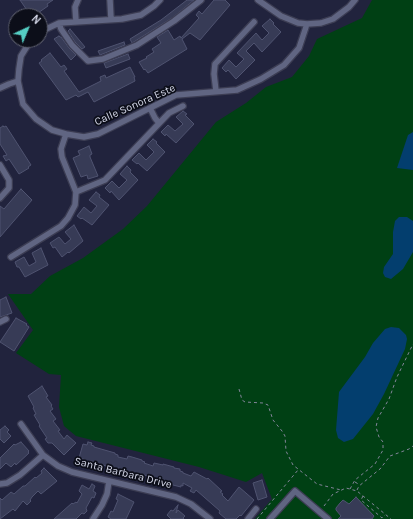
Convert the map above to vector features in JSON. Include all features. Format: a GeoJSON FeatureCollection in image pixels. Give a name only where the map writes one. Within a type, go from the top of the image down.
{"type":"FeatureCollection","features":[{"type":"Feature","properties":{"kind":"street"},"geometry":{"type":"LineString","coordinates":[[76,21],[75,7],[78,0]]}},
{"type":"Feature","properties":{"kind":"street"},"geometry":{"type":"LineString","coordinates":[[110,0],[111,19]]}},
{"type":"Feature","properties":{"kind":"street"},"geometry":{"type":"LineString","coordinates":[[48,27],[59,23],[122,19],[141,15],[160,0]]}},
{"type":"Feature","properties":{"kind":"street"},"geometry":{"type":"LineString","coordinates":[[59,23],[61,29],[72,45],[88,61],[103,59],[137,45],[174,21],[201,0]]}},
{"type":"Feature","properties":{"kind":"street"},"geometry":{"type":"LineString","coordinates":[[260,1],[281,16],[298,23],[307,24],[321,23],[333,19],[350,7],[355,0]]}},
{"type":"Feature","properties":{"kind":"street"},"geometry":{"type":"LineString","coordinates":[[216,91],[214,74],[215,64],[254,22]]}},
{"type":"Feature","properties":{"kind":"street","name":"Calle Sonora Este"},"geometry":{"type":"LineString","coordinates":[[18,82],[24,104],[36,119],[52,130],[84,137],[98,134],[176,96],[237,90],[261,80],[284,65],[299,48],[307,24]]}},
{"type":"Feature","properties":{"kind":"street"},"geometry":{"type":"LineString","coordinates":[[0,88],[8,84],[18,82],[21,56],[26,48]]}},
{"type":"Feature","properties":{"kind":"street"},"geometry":{"type":"LineString","coordinates":[[76,192],[105,180],[172,110],[183,106]]}},
{"type":"Feature","properties":{"kind":"street"},"geometry":{"type":"LineString","coordinates":[[150,108],[159,123]]}},
{"type":"Feature","properties":{"kind":"street"},"geometry":{"type":"LineString","coordinates":[[11,257],[61,226],[68,218],[75,205],[76,192],[62,157],[61,149],[66,134]]}},
{"type":"Feature","properties":{"kind":"street"},"geometry":{"type":"LineString","coordinates":[[0,165],[9,180],[9,188],[0,198]]}},
{"type":"Feature","properties":{"kind":"street"},"geometry":{"type":"LineString","coordinates":[[0,322],[6,319]]}},
{"type":"Feature","properties":{"kind":"street","name":"Santa Barbara Drive"},"geometry":{"type":"LineString","coordinates":[[21,424],[43,455],[58,466],[72,472],[176,497],[191,504],[204,517],[210,519]]}},
{"type":"Feature","properties":{"kind":"street"},"geometry":{"type":"LineString","coordinates":[[0,484],[7,483],[20,475],[43,455]]}},
{"type":"Feature","properties":{"kind":"street"},"geometry":{"type":"LineString","coordinates":[[93,519],[107,494],[109,481]]}},
{"type":"Feature","properties":{"kind":"street"},"geometry":{"type":"LineString","coordinates":[[270,519],[295,491],[328,519]]}},
{"type":"Feature","properties":{"kind":"street"},"geometry":{"type":"LineString","coordinates":[[248,519],[256,509]]}},
{"type":"Feature","properties":{"kind":"path"},"geometry":{"type":"LineString","coordinates":[[350,489],[354,481],[375,464],[384,450],[384,442],[378,437],[376,427],[378,418],[389,399],[397,376],[413,344]]}},
{"type":"Feature","properties":{"kind":"path"},"geometry":{"type":"LineString","coordinates":[[239,389],[244,402],[263,403],[268,405],[273,420],[284,436],[286,451],[289,459],[298,470],[317,484],[341,490]]}},
{"type":"Feature","properties":{"kind":"path"},"geometry":{"type":"LineString","coordinates":[[357,491],[360,485],[375,473],[390,456],[413,446]]}},
{"type":"Feature","properties":{"kind":"path"},"geometry":{"type":"LineString","coordinates":[[257,519],[298,470]]}},
{"type":"Feature","properties":{"kind":"path"},"geometry":{"type":"LineString","coordinates":[[354,481],[360,485]]}},
{"type":"Feature","properties":{"kind":"path"},"geometry":{"type":"LineString","coordinates":[[324,506],[333,494],[346,488],[357,491],[391,519]]}},
{"type":"Feature","properties":{"kind":"path"},"geometry":{"type":"LineString","coordinates":[[364,496],[361,500],[382,518],[385,514]]}},
{"type":"Feature","properties":{"kind":"green space"},"geometry":{"type":"Polygon","coordinates":[[[372,0],[413,0],[413,519],[255,519],[272,499],[262,473],[246,482],[199,467],[76,436],[64,426],[59,407],[61,375],[49,374],[16,353],[33,330],[8,294],[31,294],[50,276],[83,258],[123,229],[147,206],[216,122],[246,103],[266,87],[292,77],[309,56],[317,39],[362,18],[372,0]]]}},
{"type":"Feature","properties":{"kind":"water"},"geometry":{"type":"Polygon","coordinates":[[[413,132],[413,170],[397,168],[408,135],[413,132]]]}},
{"type":"Feature","properties":{"kind":"water"},"geometry":{"type":"Polygon","coordinates":[[[399,217],[407,217],[413,221],[413,252],[403,269],[391,279],[385,277],[383,273],[384,267],[393,254],[393,232],[395,221],[399,217]]]}},
{"type":"Feature","properties":{"kind":"water"},"geometry":{"type":"Polygon","coordinates":[[[391,327],[399,328],[406,335],[407,339],[405,349],[373,414],[353,439],[344,442],[338,438],[336,430],[339,392],[365,357],[373,343],[385,329],[391,327]]]}},
{"type":"Feature","properties":{"kind":"building"},"geometry":{"type":"Polygon","coordinates":[[[20,0],[53,0],[47,4],[48,6],[45,8],[26,8],[20,0]]]}},
{"type":"Feature","properties":{"kind":"building"},"geometry":{"type":"Polygon","coordinates":[[[187,0],[194,0],[172,18],[132,43],[130,39],[161,20],[187,0]]]}},
{"type":"Feature","properties":{"kind":"building"},"geometry":{"type":"Polygon","coordinates":[[[214,0],[225,0],[230,5],[200,40],[190,33],[182,39],[187,49],[148,73],[145,69],[144,70],[139,62],[154,52],[152,49],[161,43],[157,37],[168,30],[174,40],[180,36],[181,38],[199,18],[196,15],[199,11],[202,14],[214,0]]]}},
{"type":"Feature","properties":{"kind":"building"},"geometry":{"type":"Polygon","coordinates":[[[270,19],[281,32],[262,52],[254,43],[246,51],[255,60],[236,79],[228,70],[226,72],[222,68],[229,60],[236,67],[244,59],[237,53],[256,33],[262,40],[269,33],[262,26],[270,19]]]}},
{"type":"Feature","properties":{"kind":"building"},"geometry":{"type":"Polygon","coordinates":[[[70,29],[85,47],[82,49],[75,42],[68,31],[70,29]]]}},
{"type":"Feature","properties":{"kind":"building"},"geometry":{"type":"Polygon","coordinates":[[[59,36],[76,55],[71,60],[54,39],[59,36]]]}},
{"type":"Feature","properties":{"kind":"building"},"geometry":{"type":"Polygon","coordinates":[[[124,42],[125,45],[100,55],[98,51],[124,42]]]}},
{"type":"Feature","properties":{"kind":"building"},"geometry":{"type":"Polygon","coordinates":[[[50,53],[61,67],[64,65],[67,69],[64,71],[79,92],[101,81],[100,77],[105,75],[106,78],[130,67],[135,77],[135,81],[94,102],[88,92],[78,97],[76,95],[66,100],[39,63],[50,53]]]}},
{"type":"Feature","properties":{"kind":"building"},"geometry":{"type":"Polygon","coordinates":[[[128,54],[130,59],[106,68],[104,63],[128,54]]]}},
{"type":"Feature","properties":{"kind":"building"},"geometry":{"type":"Polygon","coordinates":[[[183,111],[194,124],[176,143],[166,134],[165,136],[161,132],[168,125],[175,131],[183,124],[176,117],[183,111]]]}},
{"type":"Feature","properties":{"kind":"building"},"geometry":{"type":"Polygon","coordinates":[[[6,126],[31,165],[19,174],[9,159],[6,161],[3,156],[7,155],[0,144],[0,128],[6,126]]]}},
{"type":"Feature","properties":{"kind":"building"},"geometry":{"type":"Polygon","coordinates":[[[153,139],[165,152],[147,171],[132,160],[139,153],[146,160],[154,152],[147,145],[153,139]]]}},
{"type":"Feature","properties":{"kind":"building"},"geometry":{"type":"Polygon","coordinates":[[[89,146],[92,154],[90,157],[98,176],[88,179],[87,175],[81,177],[73,158],[80,155],[78,151],[89,146]]]}},
{"type":"Feature","properties":{"kind":"building"},"geometry":{"type":"Polygon","coordinates":[[[127,166],[131,170],[130,172],[138,180],[119,200],[111,191],[110,193],[105,188],[112,181],[119,188],[127,180],[120,174],[127,166]]]}},
{"type":"Feature","properties":{"kind":"building"},"geometry":{"type":"Polygon","coordinates":[[[21,189],[32,200],[0,237],[0,206],[4,209],[21,189]]]}},
{"type":"Feature","properties":{"kind":"building"},"geometry":{"type":"Polygon","coordinates":[[[96,192],[100,195],[99,197],[109,205],[92,225],[77,216],[84,207],[91,213],[97,206],[89,200],[96,192]]]}},
{"type":"Feature","properties":{"kind":"building"},"geometry":{"type":"Polygon","coordinates":[[[74,225],[83,241],[62,257],[50,243],[59,237],[65,244],[71,239],[65,232],[74,225]]]}},
{"type":"Feature","properties":{"kind":"building"},"geometry":{"type":"Polygon","coordinates":[[[41,248],[48,265],[25,277],[15,262],[24,257],[29,266],[36,262],[32,253],[41,248]]]}},
{"type":"Feature","properties":{"kind":"building"},"geometry":{"type":"Polygon","coordinates":[[[6,297],[12,313],[0,317],[0,300],[6,297]]]}},
{"type":"Feature","properties":{"kind":"building"},"geometry":{"type":"Polygon","coordinates":[[[16,318],[27,324],[26,325],[29,327],[14,351],[0,342],[16,318]]]}},
{"type":"Feature","properties":{"kind":"building"},"geometry":{"type":"Polygon","coordinates":[[[42,386],[48,396],[46,397],[52,405],[51,406],[53,409],[50,411],[56,419],[53,421],[60,430],[58,431],[64,439],[67,435],[76,443],[64,455],[52,443],[48,443],[45,439],[47,438],[34,415],[36,414],[33,408],[34,407],[28,396],[42,386]]]}},
{"type":"Feature","properties":{"kind":"building"},"geometry":{"type":"Polygon","coordinates":[[[5,426],[9,430],[7,432],[11,436],[4,443],[0,439],[0,430],[5,426]]]}},
{"type":"Feature","properties":{"kind":"building"},"geometry":{"type":"Polygon","coordinates":[[[21,442],[29,453],[16,465],[15,463],[11,467],[6,463],[0,469],[0,458],[14,444],[15,445],[21,442]]]}},
{"type":"Feature","properties":{"kind":"building"},"geometry":{"type":"Polygon","coordinates":[[[88,442],[92,443],[91,445],[94,447],[115,453],[118,457],[127,459],[128,456],[132,457],[153,466],[154,463],[163,464],[180,469],[183,473],[191,476],[194,472],[207,479],[208,478],[222,491],[220,492],[228,501],[239,487],[254,500],[241,516],[240,515],[236,519],[226,519],[219,513],[220,511],[196,490],[194,493],[190,491],[192,488],[183,483],[183,486],[181,485],[181,487],[165,483],[165,481],[158,479],[157,481],[151,479],[152,477],[126,472],[126,470],[118,468],[116,470],[103,465],[102,467],[98,465],[98,463],[90,461],[90,464],[85,463],[86,460],[79,458],[83,444],[87,445],[88,442]]]}},
{"type":"Feature","properties":{"kind":"building"},"geometry":{"type":"Polygon","coordinates":[[[44,468],[57,481],[41,494],[38,491],[27,505],[23,501],[15,511],[13,509],[0,519],[0,498],[2,500],[11,492],[14,494],[42,473],[41,471],[44,468]]]}},
{"type":"Feature","properties":{"kind":"building"},"geometry":{"type":"Polygon","coordinates":[[[262,480],[267,497],[258,500],[253,483],[262,480]]]}},
{"type":"Feature","properties":{"kind":"building"},"geometry":{"type":"Polygon","coordinates":[[[92,484],[95,486],[93,491],[96,493],[94,498],[92,497],[86,508],[87,511],[84,514],[82,513],[76,519],[54,519],[72,503],[77,503],[82,494],[79,491],[82,485],[89,489],[92,484]]]}},
{"type":"Feature","properties":{"kind":"building"},"geometry":{"type":"Polygon","coordinates":[[[118,494],[134,502],[126,519],[111,519],[108,517],[111,511],[113,512],[118,500],[116,499],[118,494]]]}},
{"type":"Feature","properties":{"kind":"building"},"geometry":{"type":"Polygon","coordinates":[[[356,497],[374,516],[372,519],[338,519],[341,516],[336,508],[340,503],[343,500],[349,504],[356,497]]]}},
{"type":"Feature","properties":{"kind":"building"},"geometry":{"type":"Polygon","coordinates":[[[178,505],[176,513],[178,510],[185,516],[183,518],[184,519],[171,519],[167,515],[178,505]]]}}]}
